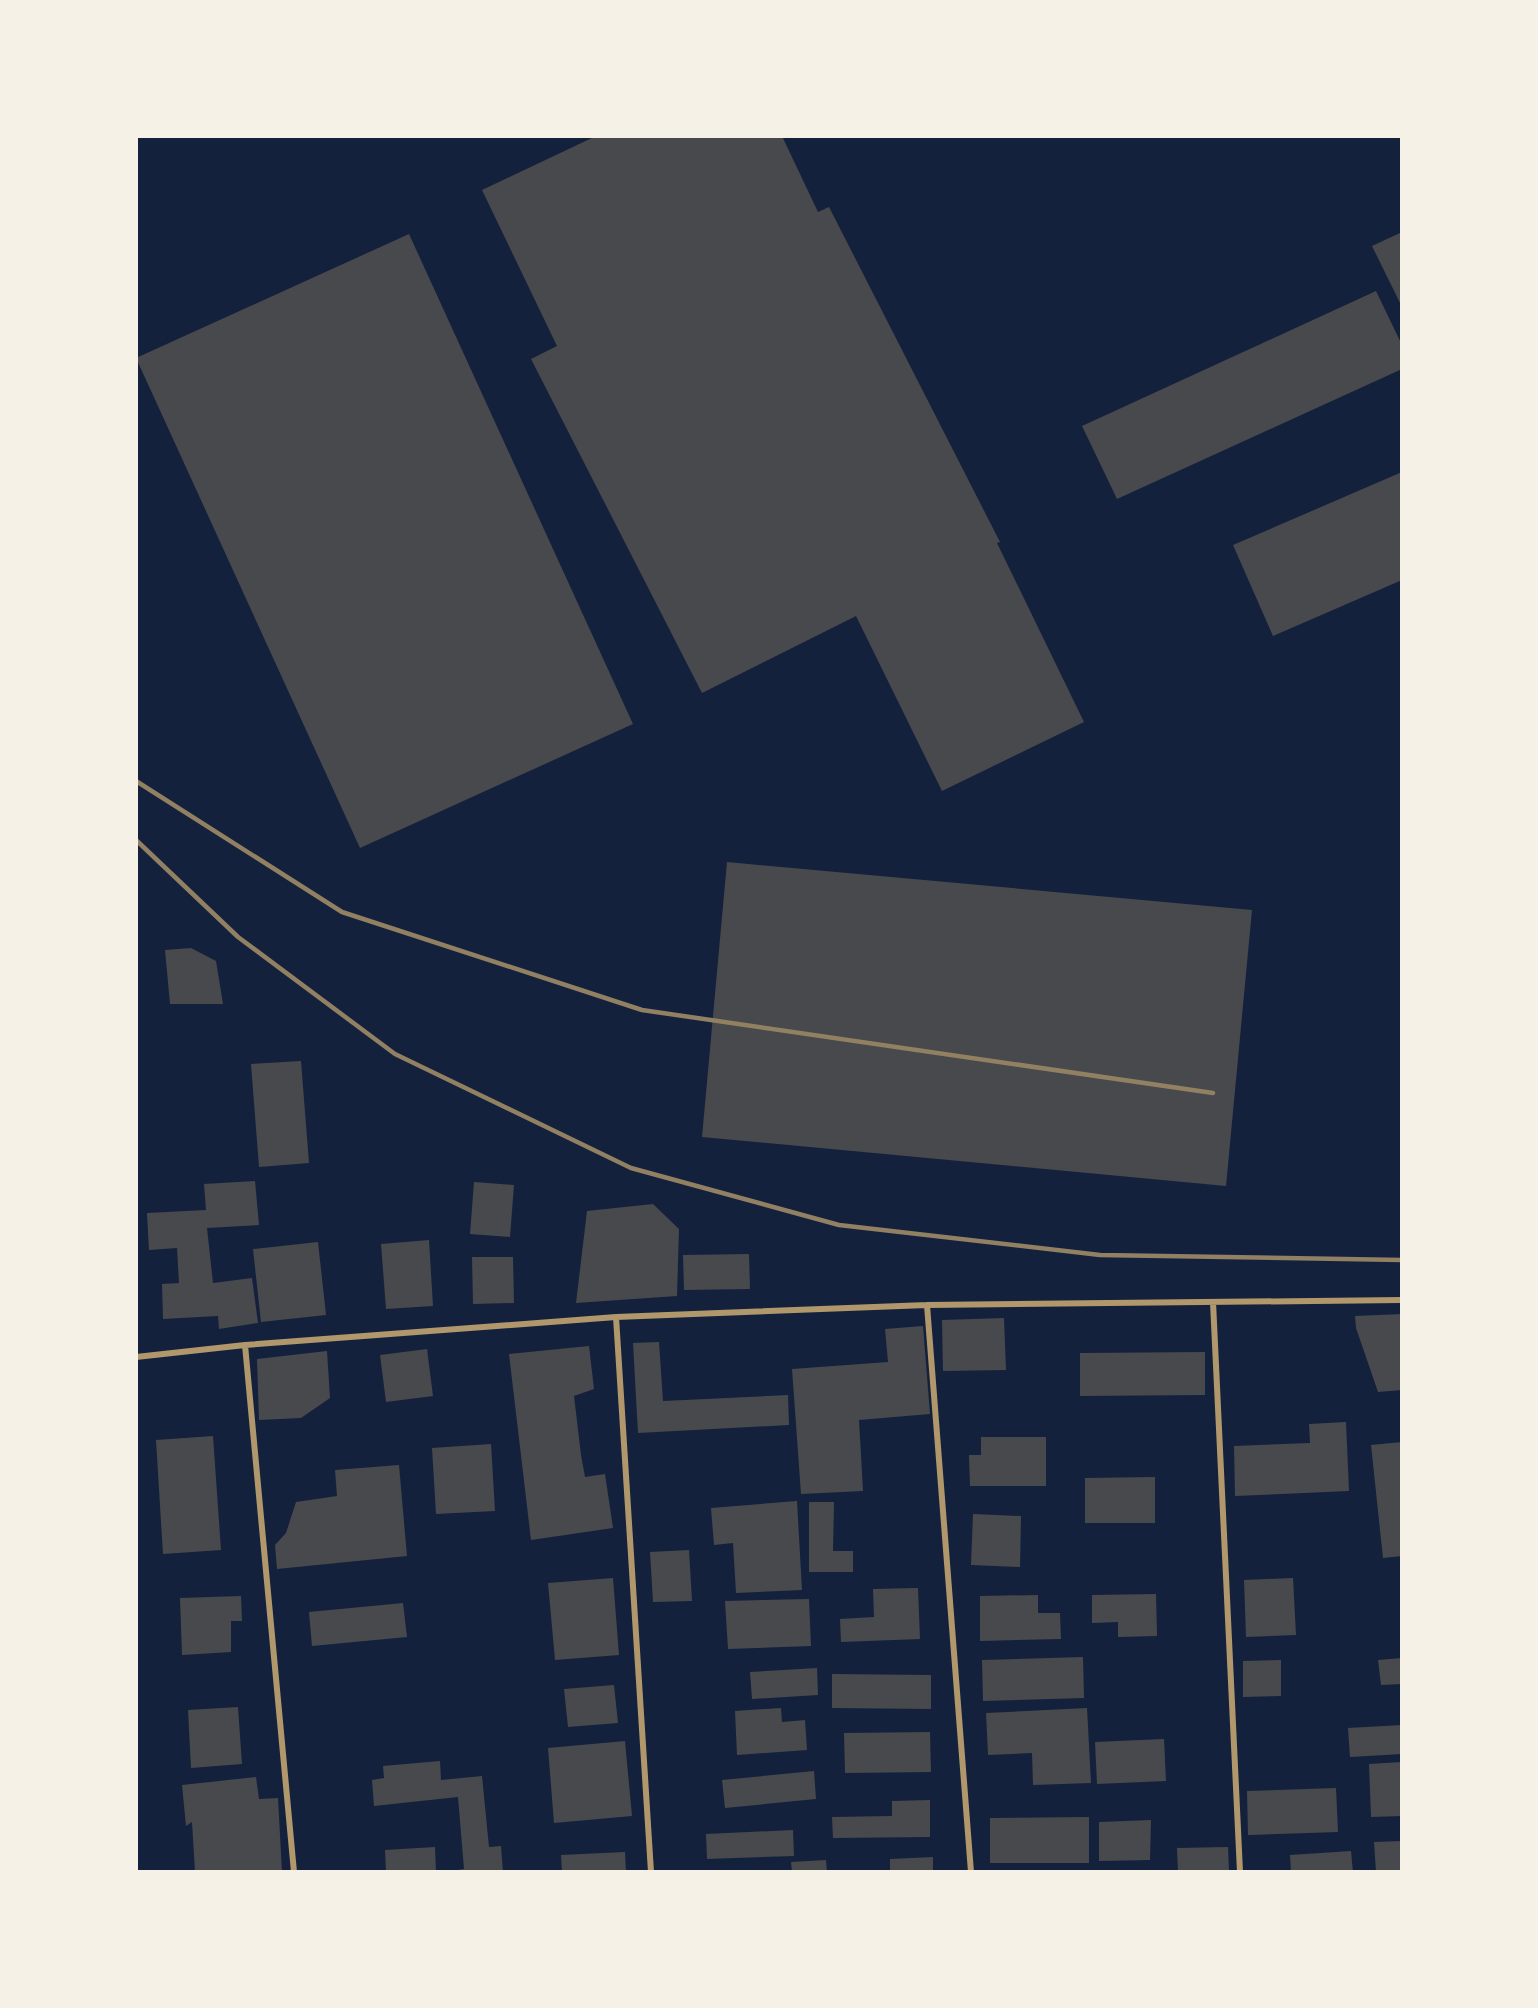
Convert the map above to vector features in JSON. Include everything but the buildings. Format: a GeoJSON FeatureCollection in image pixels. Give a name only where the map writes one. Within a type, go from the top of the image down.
{"type":"FeatureCollection","features":[{"type":"Feature","properties":{"kind":"street"},"geometry":{"type":"LineString","coordinates":[[136,1357],[245,1346],[616,1317],[927,1305],[1401,1300]]}},
{"type":"Feature","properties":{"kind":"street"},"geometry":{"type":"LineString","coordinates":[[1213,1302],[1240,1872]]}},
{"type":"Feature","properties":{"kind":"street"},"geometry":{"type":"LineString","coordinates":[[927,1305],[971,1872]]}},
{"type":"Feature","properties":{"kind":"street"},"geometry":{"type":"LineString","coordinates":[[616,1317],[651,1872]]}},
{"type":"Feature","properties":{"kind":"street"},"geometry":{"type":"LineString","coordinates":[[245,1346],[294,1872]]}},
{"type":"Feature","properties":{"kind":"railway"},"geometry":{"type":"LineString","coordinates":[[136,781],[342,912],[642,1010],[1213,1093]]}},
{"type":"Feature","properties":{"kind":"railway"},"geometry":{"type":"LineString","coordinates":[[136,840],[238,937],[395,1054],[631,1168],[839,1225],[1100,1255],[1402,1260]]}}]}
